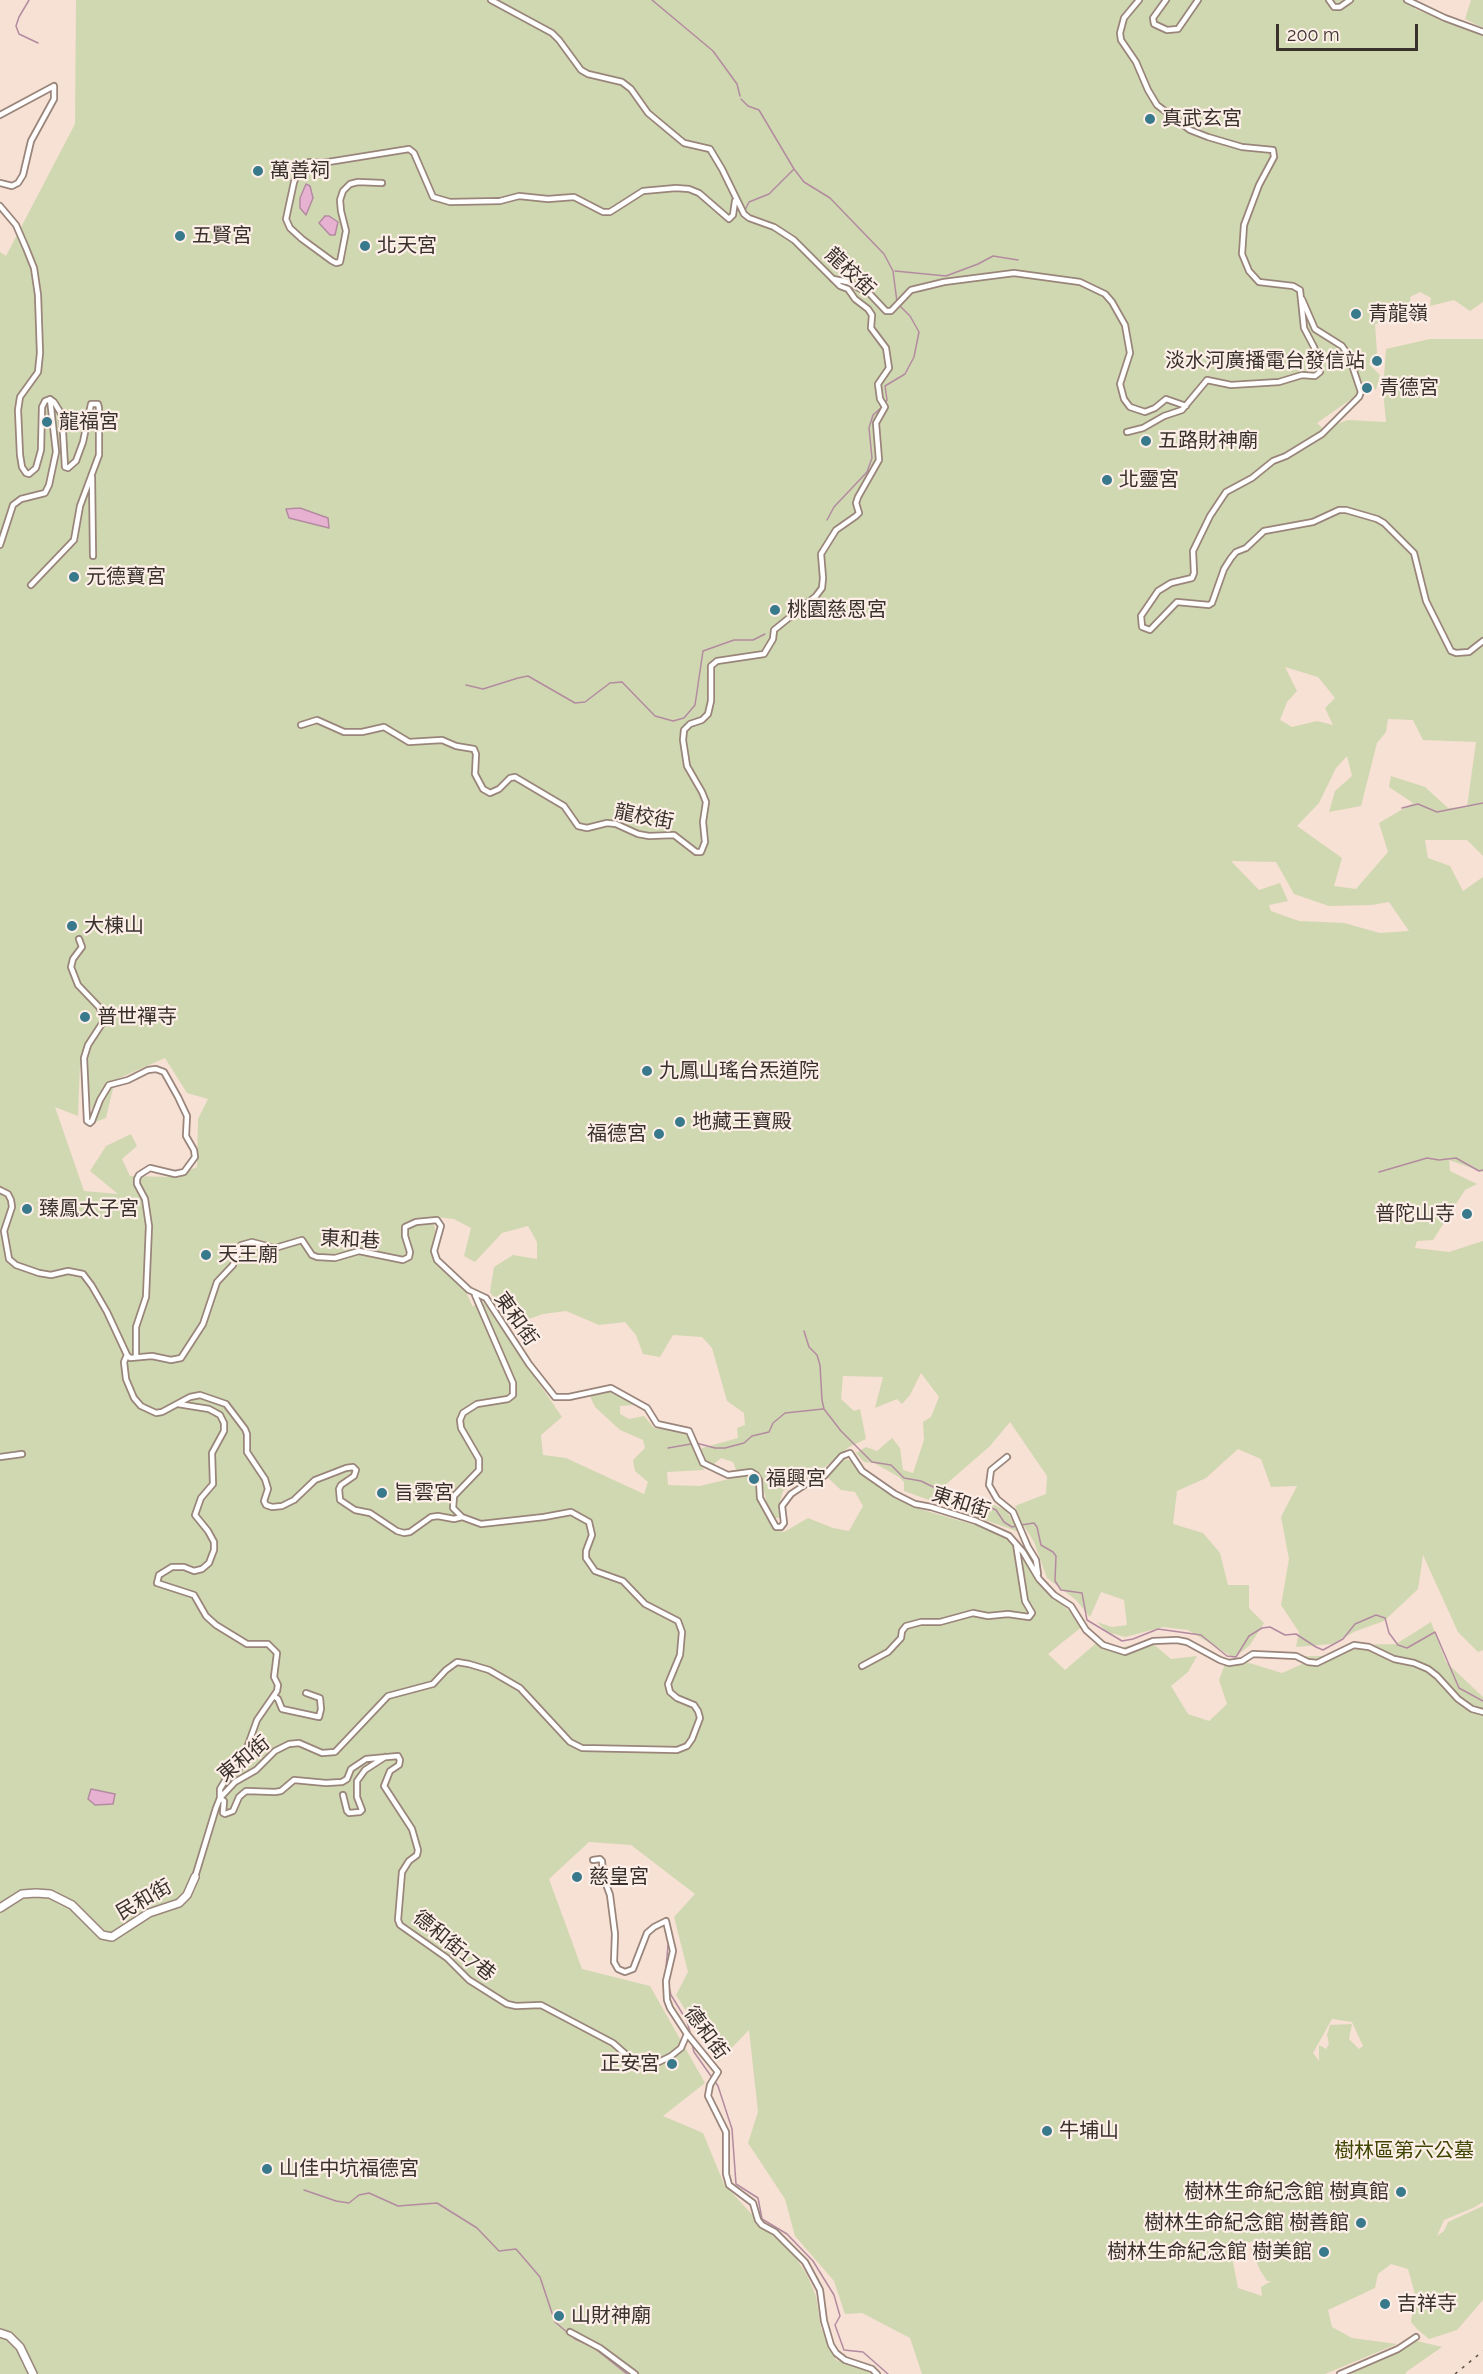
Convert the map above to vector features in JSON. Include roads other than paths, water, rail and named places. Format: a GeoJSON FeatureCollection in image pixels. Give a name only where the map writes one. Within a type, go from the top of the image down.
{"type":"FeatureCollection","features":[{"type":"Feature","properties":{"kind":"street","name":"龍校街"},"geometry":{"type":"LineString","coordinates":[[301,725],[317,720],[344,732],[362,732],[384,727],[409,742],[442,740],[456,746],[474,749],[475,774],[483,789],[490,793],[499,789],[510,778],[515,777],[564,806],[578,826],[587,828],[608,823],[649,836],[674,835],[689,848],[701,852],[705,842],[703,822],[706,802],[687,766],[683,740],[684,730],[708,714],[711,701],[711,666],[717,661],[764,654],[770,648],[774,630],[816,596],[822,588],[823,578],[820,554],[836,530],[859,513],[856,503],[858,497],[879,460],[876,423],[885,407],[880,399],[878,384],[889,368],[886,348],[871,328],[872,315],[868,309],[848,289],[840,286],[794,240],[774,227],[744,214],[710,149],[684,143],[648,113],[631,89],[622,82],[580,70],[559,39],[552,33],[491,0]]}},
{"type":"Feature","properties":{"kind":"street"},"geometry":{"type":"LineString","coordinates":[[1139,0],[1120,25],[1121,40],[1136,62],[1157,105],[1190,130],[1208,137],[1242,147],[1274,150],[1274,157],[1259,184],[1244,225],[1242,254],[1249,271],[1259,282],[1293,286],[1300,290],[1315,329],[1342,346],[1349,356],[1361,392],[1359,397],[1322,434],[1286,456],[1273,461],[1252,478],[1226,492],[1210,516],[1193,551],[1194,573],[1192,578],[1171,583],[1158,591],[1145,609],[1141,624],[1145,629],[1150,630],[1177,602],[1209,605],[1212,603],[1224,569],[1231,558],[1264,531],[1313,522],[1339,510],[1346,510],[1384,523],[1414,553],[1426,601],[1451,651],[1469,652],[1483,641]]}},
{"type":"Feature","properties":{"kind":"street"},"geometry":{"type":"LineString","coordinates":[[1166,0],[1153,18],[1154,24],[1167,30],[1178,29],[1198,0]]}},
{"type":"Feature","properties":{"kind":"street"},"geometry":{"type":"LineString","coordinates":[[1329,0],[1335,7],[1340,7],[1350,0]]}},
{"type":"Feature","properties":{"kind":"street"},"geometry":{"type":"LineString","coordinates":[[1407,0],[1445,18],[1483,32]]}},
{"type":"Feature","properties":{"kind":"street"},"geometry":{"type":"LineString","coordinates":[[0,115],[54,86],[54,99],[31,141],[23,175],[18,183],[12,186],[0,183]]}},
{"type":"Feature","properties":{"kind":"street"},"geometry":{"type":"LineString","coordinates":[[382,183],[358,182],[350,184],[343,191],[340,200],[346,231],[340,262],[332,261],[302,239],[290,228],[286,219],[294,182],[300,168],[309,162],[322,163],[409,149],[414,153],[433,197],[450,201],[500,201],[519,196],[548,199],[573,197],[582,199],[597,209],[610,212],[643,191],[676,188],[699,193],[729,219],[733,215],[735,198]]}},
{"type":"Feature","properties":{"kind":"street"},"geometry":{"type":"LineString","coordinates":[[0,206],[16,225],[34,268],[38,295],[40,353],[38,372],[20,397],[18,410],[22,467],[29,474],[36,468],[41,450],[42,407],[45,401],[50,399]]}},
{"type":"Feature","properties":{"kind":"street"},"geometry":{"type":"LineString","coordinates":[[833,279],[848,282],[870,294],[886,311],[896,307],[907,293],[915,288],[944,282],[1014,273],[1080,282],[1105,294],[1125,325],[1130,353],[1120,384],[1124,399],[1130,406],[1145,412],[1155,408],[1166,399],[1186,406]]}},
{"type":"Feature","properties":{"kind":"street"},"geometry":{"type":"LineString","coordinates":[[1127,432],[1143,428],[1164,416],[1182,410],[1210,380],[1231,385],[1279,382],[1302,375],[1318,374],[1320,372],[1314,347],[1302,319],[1302,299]]}},
{"type":"Feature","properties":{"kind":"street"},"geometry":{"type":"LineString","coordinates":[[31,585],[74,540],[80,506],[99,455],[98,404],[91,404],[83,442],[76,461],[68,468],[65,467],[62,415],[50,399]]}},
{"type":"Feature","properties":{"kind":"street"},"geometry":{"type":"LineString","coordinates":[[0,544],[13,505],[21,499],[45,493],[49,485],[56,452],[50,399]]}},
{"type":"Feature","properties":{"kind":"street"},"geometry":{"type":"LineString","coordinates":[[92,474],[93,556]]}},
{"type":"Feature","properties":{"kind":"street"},"geometry":{"type":"LineString","coordinates":[[80,939],[82,947],[73,959],[71,967],[78,985],[99,1007],[104,1016],[103,1022],[88,1045],[84,1058],[87,1121],[90,1123],[92,1121],[100,1100],[110,1085],[156,1069],[164,1072],[187,1116],[186,1136],[194,1150],[195,1157],[184,1172],[175,1174],[150,1168],[137,1179],[149,1226],[146,1297],[136,1327],[136,1357],[127,1355]]}},
{"type":"Feature","properties":{"kind":"street"},"geometry":{"type":"LineString","coordinates":[[0,1190],[8,1194],[12,1207],[4,1231],[9,1259],[15,1265],[39,1273],[51,1275],[75,1272],[83,1274],[107,1312],[127,1355],[124,1362],[126,1379],[134,1398],[141,1406],[156,1413],[162,1413],[190,1397],[200,1395],[226,1404],[245,1429],[247,1452],[265,1479],[268,1489],[264,1501],[266,1505],[282,1506],[294,1500],[315,1480],[353,1467],[356,1470],[354,1476],[339,1489],[340,1500],[355,1510],[370,1514],[397,1532],[410,1532],[431,1517],[454,1519],[462,1517]]}},
{"type":"Feature","properties":{"kind":"street","name":"東和巷"},"geometry":{"type":"LineString","coordinates":[[136,1357],[152,1356],[177,1360],[181,1358],[203,1324],[217,1282],[233,1265],[239,1247],[248,1243],[275,1248],[302,1240],[312,1255],[317,1257],[335,1258],[359,1251],[403,1260],[409,1257],[410,1252],[405,1227],[416,1222],[437,1220],[441,1226],[434,1251],[437,1260],[475,1295]]}},
{"type":"Feature","properties":{"kind":"street","name":"東和街"},"geometry":{"type":"LineString","coordinates":[[220,1798],[235,1782],[256,1770],[282,1746],[298,1743],[322,1753],[336,1752],[388,1696],[433,1684],[457,1662],[489,1670],[520,1688],[570,1742],[582,1748],[677,1750],[687,1746],[700,1719],[698,1711],[694,1705],[677,1698],[670,1692],[668,1684],[680,1654],[681,1627],[678,1621],[645,1604],[623,1581],[595,1571],[586,1558],[592,1535],[589,1522],[571,1512],[544,1518],[481,1524],[462,1517],[453,1508],[454,1496],[476,1476],[479,1470],[479,1459],[461,1428],[460,1420],[463,1413],[477,1404],[511,1397],[514,1388],[475,1295],[482,1295],[486,1298],[529,1364],[555,1397],[569,1397],[611,1388],[642,1404],[657,1424],[689,1431],[703,1463],[728,1475],[751,1472],[756,1475],[759,1480],[760,1498],[776,1527],[782,1527],[784,1523],[783,1506],[791,1494],[809,1482],[824,1476],[842,1456],[850,1453],[862,1471],[895,1494],[915,1504],[976,1521],[1015,1541],[1038,1576],[1054,1595],[1071,1606],[1095,1640],[1115,1650],[1125,1652],[1153,1641],[1177,1640],[1187,1642],[1228,1663],[1242,1661],[1253,1654],[1296,1656],[1308,1662],[1317,1663],[1354,1646],[1369,1647],[1394,1659],[1414,1663],[1428,1669],[1472,1709],[1483,1712]]}},
{"type":"Feature","properties":{"kind":"street"},"geometry":{"type":"LineString","coordinates":[[178,1404],[209,1409],[220,1415],[224,1423],[224,1431],[212,1453],[213,1485],[201,1498],[195,1515],[214,1542],[214,1550],[209,1563],[202,1569],[194,1570],[184,1567],[165,1569],[159,1575],[157,1583],[194,1595],[211,1620],[247,1644],[268,1644],[273,1648],[277,1653],[274,1677],[278,1685],[274,1696],[282,1709],[319,1717],[320,1698],[306,1693]]}},
{"type":"Feature","properties":{"kind":"street"},"geometry":{"type":"LineString","coordinates":[[0,1457],[22,1454]]}},
{"type":"Feature","properties":{"kind":"street"},"geometry":{"type":"LineString","coordinates":[[1007,1457],[991,1470],[989,1485],[997,1499],[1013,1512],[1036,1560],[1038,1576]]}},
{"type":"Feature","properties":{"kind":"street"},"geometry":{"type":"LineString","coordinates":[[862,1666],[888,1652],[901,1638],[906,1626],[921,1622],[940,1622],[973,1613],[988,1616],[1008,1614],[1029,1617],[1032,1613],[1025,1601],[1015,1541]]}},
{"type":"Feature","properties":{"kind":"street","name":"民和街"},"geometry":{"type":"LineString","coordinates":[[0,1908],[22,1894],[50,1894],[72,1905],[102,1935],[112,1937],[149,1913],[179,1902],[186,1895],[195,1877],[220,1798],[220,1789],[226,1779],[240,1767],[257,1720],[274,1696]]}},
{"type":"Feature","properties":{"kind":"street"},"geometry":{"type":"LineString","coordinates":[[220,1798],[224,1800],[224,1812],[229,1814],[238,1805],[239,1797],[246,1791],[281,1791],[294,1780],[342,1782],[347,1779],[351,1769],[366,1759],[387,1755]]}},
{"type":"Feature","properties":{"kind":"street"},"geometry":{"type":"LineString","coordinates":[[343,1795],[346,1811],[357,1814],[360,1812],[362,1810],[357,1797],[357,1781],[365,1770],[387,1755]]}},
{"type":"Feature","properties":{"kind":"street","name":"德和街17巷"},"geometry":{"type":"LineString","coordinates":[[387,1755],[398,1756],[400,1760],[399,1765],[390,1770],[385,1780],[385,1791],[412,1829],[418,1850],[417,1855],[402,1872],[398,1920],[400,1925],[447,1958],[469,1980],[507,2004],[542,2005],[613,2043],[631,2058],[640,2062],[659,2062],[671,2056],[681,2048],[688,2036]]}},
{"type":"Feature","properties":{"kind":"street","name":"德和街"},"geometry":{"type":"LineString","coordinates":[[593,1860],[602,1861],[603,1876],[610,1895],[615,1934],[614,1962],[618,1969],[625,1972],[633,1969],[647,1933],[654,1926],[666,1921],[673,1951],[665,1990],[670,2008],[688,2036],[718,2072],[711,2082],[708,2096],[726,2132],[726,2174],[729,2185],[753,2203],[758,2220],[762,2225],[775,2232],[805,2262],[820,2290],[824,2321],[836,2354],[845,2360],[872,2369],[877,2374]]}},
{"type":"Feature","properties":{"kind":"street"},"geometry":{"type":"LineString","coordinates":[[570,2332],[600,2348],[635,2374]]}},
{"type":"Feature","properties":{"kind":"street"},"geometry":{"type":"LineString","coordinates":[[0,2333],[14,2339],[33,2374]]}},
{"type":"Feature","properties":{"kind":"street"},"geometry":{"type":"LineString","coordinates":[[1340,2374],[1398,2349],[1416,2337]]}},
{"type":"Feature","properties":{"kind":"waterway"},"geometry":{"type":"LineString","coordinates":[[29,0],[16,26],[19,34],[38,43]]}},
{"type":"Feature","properties":{"kind":"waterway"},"geometry":{"type":"LineString","coordinates":[[652,0],[713,51],[737,84],[740,96]]}},
{"type":"Feature","properties":{"kind":"waterway"},"geometry":{"type":"LineString","coordinates":[[741,99],[748,106],[759,110],[804,182],[830,198],[884,254],[893,271],[897,302]]}},
{"type":"Feature","properties":{"kind":"waterway"},"geometry":{"type":"LineString","coordinates":[[745,210],[749,202],[769,194],[794,169]]}},
{"type":"Feature","properties":{"kind":"waterway"},"geometry":{"type":"LineString","coordinates":[[895,271],[946,276],[993,256],[1018,260]]}},
{"type":"Feature","properties":{"kind":"waterway"},"geometry":{"type":"LineString","coordinates":[[885,403],[887,400],[885,386],[905,374],[914,357],[919,332],[910,316],[900,306]]}},
{"type":"Feature","properties":{"kind":"waterway"},"geometry":{"type":"LineString","coordinates":[[827,520],[834,507],[867,472],[872,458],[869,428],[873,415],[882,407]]}},
{"type":"Feature","properties":{"kind":"waterway"},"geometry":{"type":"LineString","coordinates":[[466,685],[483,689],[528,676],[575,703],[585,702],[610,683],[622,682],[655,716],[673,721],[684,718],[695,705],[703,651],[734,640],[753,640],[765,634]]}},
{"type":"Feature","properties":{"kind":"waterway"},"geometry":{"type":"LineString","coordinates":[[1402,808],[1418,804],[1437,812],[1483,803]]}},
{"type":"Feature","properties":{"kind":"waterway"},"geometry":{"type":"LineString","coordinates":[[1379,1172],[1427,1158],[1439,1160],[1456,1158],[1479,1171],[1483,1170]]}},
{"type":"Feature","properties":{"kind":"waterway"},"geometry":{"type":"LineString","coordinates":[[804,1331],[809,1347],[817,1355],[820,1365],[824,1409],[841,1431],[872,1462],[891,1465],[904,1478],[921,1481],[964,1502],[983,1504],[996,1510],[1004,1522],[1012,1527],[1016,1526]]}},
{"type":"Feature","properties":{"kind":"waterway"},"geometry":{"type":"LineString","coordinates":[[696,1443],[715,1448],[744,1443],[752,1436],[769,1432],[773,1423],[785,1413],[823,1409]]}},
{"type":"Feature","properties":{"kind":"waterway"},"geometry":{"type":"LineString","coordinates":[[668,1448],[691,1444]]}},
{"type":"Feature","properties":{"kind":"waterway"},"geometry":{"type":"LineString","coordinates":[[1021,1525],[1034,1523],[1037,1527],[1041,1545],[1056,1556],[1055,1581],[1061,1590],[1082,1593],[1087,1620],[1122,1641],[1158,1629],[1201,1635],[1227,1656],[1236,1657],[1249,1636],[1262,1628],[1270,1627],[1285,1635],[1296,1634],[1323,1650],[1343,1639],[1355,1624],[1376,1615],[1385,1618],[1389,1633],[1398,1645],[1407,1648],[1435,1632],[1459,1688],[1483,1701]]}},
{"type":"Feature","properties":{"kind":"waterway"},"geometry":{"type":"LineString","coordinates":[[666,1968],[668,1945]]}},
{"type":"Feature","properties":{"kind":"waterway"},"geometry":{"type":"LineString","coordinates":[[668,1984],[671,1995],[687,2021],[691,2036]]}},
{"type":"Feature","properties":{"kind":"waterway"},"geometry":{"type":"LineString","coordinates":[[692,2044],[694,2052],[718,2086],[732,2129],[736,2184],[758,2198],[762,2219],[787,2234],[813,2261],[834,2295],[840,2316],[835,2325],[844,2350],[863,2352],[888,2374]]}},
{"type":"Feature","properties":{"kind":"waterway"},"geometry":{"type":"LineString","coordinates":[[304,2190],[349,2203],[359,2195],[369,2193],[398,2206],[437,2203],[477,2228],[499,2251],[516,2249],[540,2277],[555,2322],[575,2339],[593,2347],[627,2374]]}},
{"type":"Feature","properties":{"kind":"railway"},"geometry":{"type":"LineString","coordinates":[[1455,2374],[1483,2351]]}},
{"type":"Feature","properties":{"kind":"place","name":"真武玄宮"},"geometry":{"type":"Point","coordinates":[1150,119]}},
{"type":"Feature","properties":{"kind":"place","name":"萬善祠"},"geometry":{"type":"Point","coordinates":[258,171]}},
{"type":"Feature","properties":{"kind":"place","name":"五賢宮"},"geometry":{"type":"Point","coordinates":[180,236]}},
{"type":"Feature","properties":{"kind":"place","name":"北天宮"},"geometry":{"type":"Point","coordinates":[365,246]}},
{"type":"Feature","properties":{"kind":"place","name":"青龍嶺"},"geometry":{"type":"Point","coordinates":[1356,314]}},
{"type":"Feature","properties":{"kind":"place","name":"淡水河廣播電台發信站"},"geometry":{"type":"Point","coordinates":[1377,361]}},
{"type":"Feature","properties":{"kind":"place","name":"青德宮"},"geometry":{"type":"Point","coordinates":[1367,388]}},
{"type":"Feature","properties":{"kind":"place","name":"龍福宮"},"geometry":{"type":"Point","coordinates":[47,422]}},
{"type":"Feature","properties":{"kind":"place","name":"五路財神廟"},"geometry":{"type":"Point","coordinates":[1146,441]}},
{"type":"Feature","properties":{"kind":"place","name":"北靈宮"},"geometry":{"type":"Point","coordinates":[1107,480]}},
{"type":"Feature","properties":{"kind":"place","name":"元德寶宮"},"geometry":{"type":"Point","coordinates":[74,577]}},
{"type":"Feature","properties":{"kind":"place","name":"桃園慈恩宮"},"geometry":{"type":"Point","coordinates":[775,610]}},
{"type":"Feature","properties":{"kind":"place","name":"大棟山"},"geometry":{"type":"Point","coordinates":[72,926]}},
{"type":"Feature","properties":{"kind":"place","name":"普世禪寺"},"geometry":{"type":"Point","coordinates":[85,1017]}},
{"type":"Feature","properties":{"kind":"place","name":"九鳳山瑤台炁道院"},"geometry":{"type":"Point","coordinates":[647,1071]}},
{"type":"Feature","properties":{"kind":"place","name":"地藏王寶殿"},"geometry":{"type":"Point","coordinates":[680,1122]}},
{"type":"Feature","properties":{"kind":"place","name":"福德宮"},"geometry":{"type":"Point","coordinates":[659,1134]}},
{"type":"Feature","properties":{"kind":"place","name":"臻鳳太子宮"},"geometry":{"type":"Point","coordinates":[27,1209]}},
{"type":"Feature","properties":{"kind":"place","name":"普陀山寺"},"geometry":{"type":"Point","coordinates":[1467,1214]}},
{"type":"Feature","properties":{"kind":"place","name":"天王廟"},"geometry":{"type":"Point","coordinates":[206,1255]}},
{"type":"Feature","properties":{"kind":"place","name":"福興宮"},"geometry":{"type":"Point","coordinates":[754,1479]}},
{"type":"Feature","properties":{"kind":"place","name":"旨雲宮"},"geometry":{"type":"Point","coordinates":[382,1493]}},
{"type":"Feature","properties":{"kind":"place","name":"慈皇宮"},"geometry":{"type":"Point","coordinates":[577,1877]}},
{"type":"Feature","properties":{"kind":"place","name":"正安宮"},"geometry":{"type":"Point","coordinates":[672,2064]}},
{"type":"Feature","properties":{"kind":"place","name":"牛埔山"},"geometry":{"type":"Point","coordinates":[1047,2131]}},
{"type":"Feature","properties":{"kind":"place","name":"山佳中坑福德宮"},"geometry":{"type":"Point","coordinates":[267,2169]}},
{"type":"Feature","properties":{"kind":"place","name":"樹林生命紀念館 樹真館"},"geometry":{"type":"Point","coordinates":[1401,2192]}},
{"type":"Feature","properties":{"kind":"place","name":"樹林生命紀念館 樹善館"},"geometry":{"type":"Point","coordinates":[1361,2223]}},
{"type":"Feature","properties":{"kind":"place","name":"樹林生命紀念館 樹美館"},"geometry":{"type":"Point","coordinates":[1324,2252]}},
{"type":"Feature","properties":{"kind":"place","name":"吉祥寺"},"geometry":{"type":"Point","coordinates":[1385,2304]}},
{"type":"Feature","properties":{"kind":"place","name":"山財神廟"},"geometry":{"type":"Point","coordinates":[559,2316]}},
{"type":"Feature","properties":{"kind":"park label","name":"樹林區第六公墓"},"geometry":{"type":"Point","coordinates":[1404,2151]}}]}
